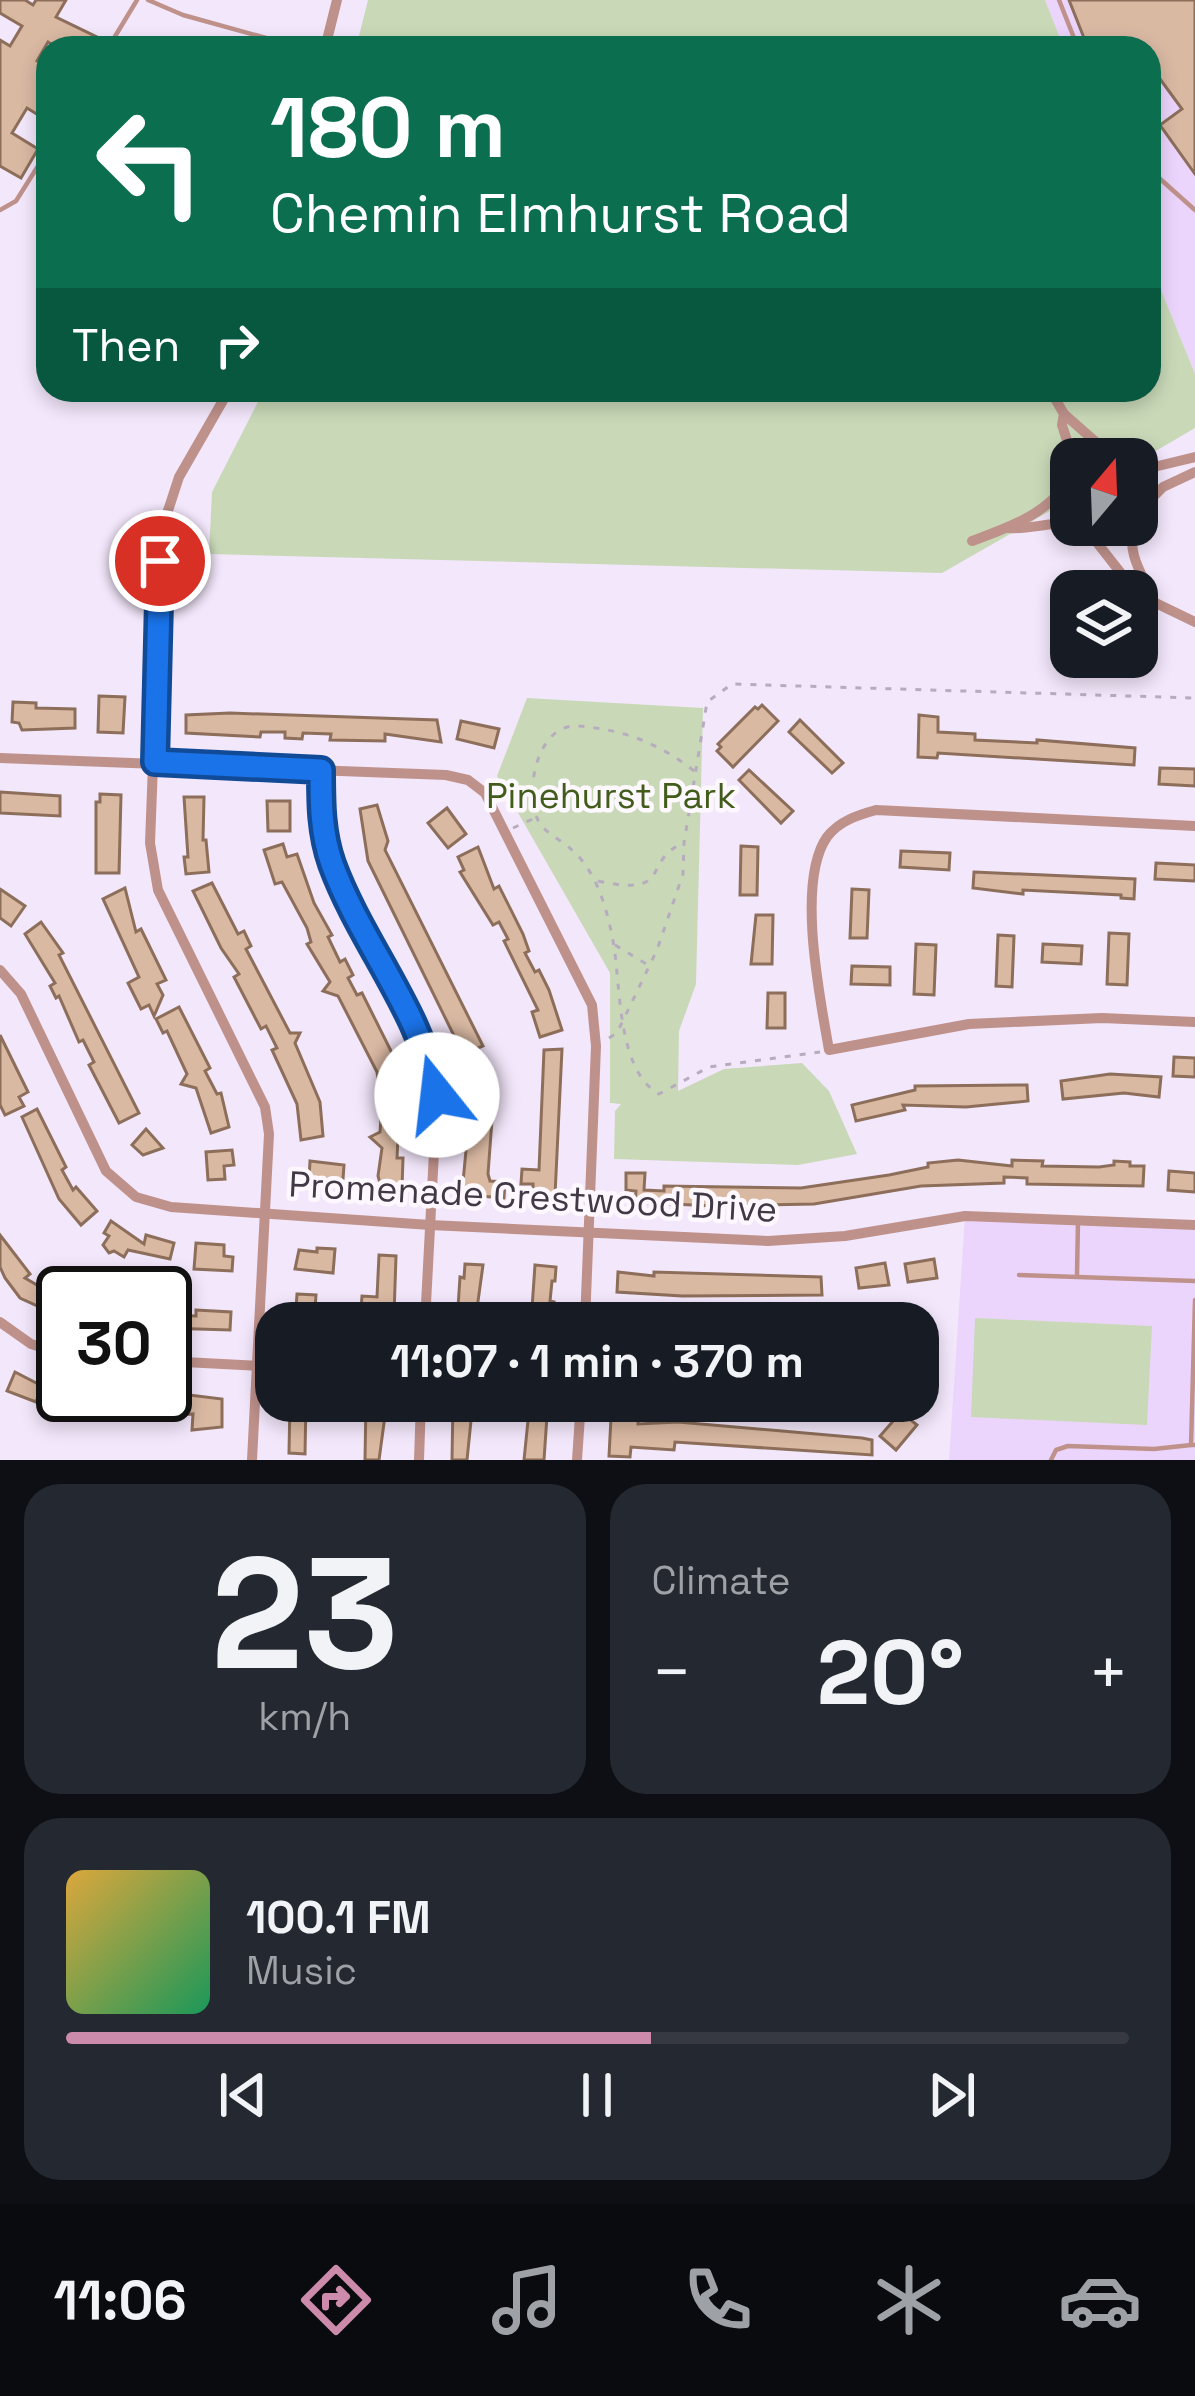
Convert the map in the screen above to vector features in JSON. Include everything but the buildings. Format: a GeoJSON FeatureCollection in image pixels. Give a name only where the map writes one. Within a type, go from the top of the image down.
{"type":"FeatureCollection","features":[{"type":"Feature","properties":{"kind":"street"},"geometry":{"type":"LineString","coordinates":[[328,36],[338,0]]}},
{"type":"Feature","properties":{"kind":"street"},"geometry":{"type":"LineString","coordinates":[[222,402],[166,505],[158,593],[150,843],[158,890],[265,1107],[269,1134],[262,1302]]}},
{"type":"Feature","properties":{"kind":"street"},"geometry":{"type":"LineString","coordinates":[[1057,402],[1090,438]]}},
{"type":"Feature","properties":{"kind":"street"},"geometry":{"type":"LineString","coordinates":[[1064,414],[1066,438]]}},
{"type":"Feature","properties":{"kind":"street"},"geometry":{"type":"LineString","coordinates":[[1158,466],[1195,458]]}},
{"type":"Feature","properties":{"kind":"street"},"geometry":{"type":"LineString","coordinates":[[1158,492],[1195,472]]}},
{"type":"Feature","properties":{"kind":"street"},"geometry":{"type":"LineString","coordinates":[[972,542],[1050,503]]}},
{"type":"Feature","properties":{"kind":"street"},"geometry":{"type":"LineString","coordinates":[[1009,527],[1025,529],[1050,523]]}},
{"type":"Feature","properties":{"kind":"street"},"geometry":{"type":"LineString","coordinates":[[1100,546],[1119,570]]}},
{"type":"Feature","properties":{"kind":"street"},"geometry":{"type":"LineString","coordinates":[[1158,605],[1195,622]]}},
{"type":"Feature","properties":{"kind":"street"},"geometry":{"type":"LineString","coordinates":[[0,758],[446,775],[468,779],[484,793],[592,1005],[596,1046],[586,1302]]}},
{"type":"Feature","properties":{"kind":"street"},"geometry":{"type":"LineString","coordinates":[[321,770],[321,817],[333,865],[430,1058],[437,1095],[426,1302]]}},
{"type":"Feature","properties":{"kind":"street"},"geometry":{"type":"LineString","coordinates":[[1195,826],[876,810],[849,818],[828,835],[815,863],[813,955],[830,1050],[969,1024],[1102,1018],[1195,1022]]}},
{"type":"Feature","properties":{"kind":"street","name":"Promenade Crestwood Drive"},"geometry":{"type":"LineString","coordinates":[[0,970],[21,994],[106,1171],[136,1197],[171,1207],[430,1226],[768,1241],[845,1236],[964,1216],[1195,1225]]}},
{"type":"Feature","properties":{"kind":"street"},"geometry":{"type":"LineString","coordinates":[[0,1322],[36,1346]]}},
{"type":"Feature","properties":{"kind":"street"},"geometry":{"type":"LineString","coordinates":[[192,1362],[255,1366]]}},
{"type":"Feature","properties":{"kind":"street"},"geometry":{"type":"LineString","coordinates":[[252,1460],[255,1420]]}},
{"type":"Feature","properties":{"kind":"street"},"geometry":{"type":"LineString","coordinates":[[418,1460],[421,1422]]}},
{"type":"Feature","properties":{"kind":"street"},"geometry":{"type":"LineString","coordinates":[[577,1460],[579,1422]]}},
{"type":"Feature","properties":{"kind":"lane"},"geometry":{"type":"LineString","coordinates":[[115,36],[136,0]]}},
{"type":"Feature","properties":{"kind":"lane"},"geometry":{"type":"LineString","coordinates":[[148,0],[265,36]]}},
{"type":"Feature","properties":{"kind":"lane"},"geometry":{"type":"LineString","coordinates":[[1059,0],[1073,36]]}},
{"type":"Feature","properties":{"kind":"lane"},"geometry":{"type":"LineString","coordinates":[[0,210],[24,191],[36,170]]}},
{"type":"Feature","properties":{"kind":"lane"},"geometry":{"type":"LineString","coordinates":[[1161,180],[1195,210]]}},
{"type":"Feature","properties":{"kind":"lane"},"geometry":{"type":"LineString","coordinates":[[1077,1276],[1078,1221]]}},
{"type":"Feature","properties":{"kind":"lane"},"geometry":{"type":"LineString","coordinates":[[1019,1274],[1195,1281]]}},
{"type":"Feature","properties":{"kind":"lane"},"geometry":{"type":"LineString","coordinates":[[1051,1460],[1056,1450],[1068,1446],[1154,1449],[1193,1445],[1195,1300]]}},
{"type":"Feature","properties":{"kind":"path"},"geometry":{"type":"LineString","coordinates":[[596,1046],[617,1034],[649,966],[683,874],[707,702],[732,684],[1195,698]]}},
{"type":"Feature","properties":{"kind":"path"},"geometry":{"type":"LineString","coordinates":[[695,772],[669,751],[643,739],[578,726],[556,729],[543,744],[537,767],[537,817],[545,830],[574,851],[594,880],[614,944],[622,1023],[640,1076],[658,1094],[709,1067],[788,1060],[830,1050]]}},
{"type":"Feature","properties":{"kind":"path"},"geometry":{"type":"LineString","coordinates":[[506,831],[537,817]]}},
{"type":"Feature","properties":{"kind":"path"},"geometry":{"type":"LineString","coordinates":[[594,880],[637,886],[658,872],[671,848],[684,844]]}},
{"type":"Feature","properties":{"kind":"path"},"geometry":{"type":"LineString","coordinates":[[614,944],[649,966]]}},
{"type":"Feature","properties":{"kind":"shaded area"},"geometry":{"type":"Polygon","coordinates":[[[1045,0],[1195,0],[1195,374],[1161,290],[1161,36],[1059,36],[1045,0]]]}},
{"type":"Feature","properties":{"kind":"shaded area"},"geometry":{"type":"Polygon","coordinates":[[[965,1216],[1195,1225],[1195,1460],[949,1460],[965,1216]]]}},
{"type":"Feature","properties":{"kind":"green space"},"geometry":{"type":"Polygon","coordinates":[[[368,0],[1045,0],[1059,36],[359,36],[368,0]]]}},
{"type":"Feature","properties":{"kind":"green space"},"geometry":{"type":"Polygon","coordinates":[[[1161,290],[1195,374],[1195,428],[1158,450],[1158,438],[1050,438],[1050,511],[942,573],[209,554],[212,492],[258,402],[1161,402],[1161,290]]]}},
{"type":"Feature","properties":{"kind":"green space","name":"Pinehurst Park"},"geometry":{"type":"Polygon","coordinates":[[[527,698],[703,708],[696,984],[679,1031],[678,1091],[724,1069],[802,1063],[829,1091],[857,1154],[798,1165],[614,1159],[615,1111],[621,1104],[610,1103],[610,973],[497,776],[527,698]]]}},
{"type":"Feature","properties":{"kind":"green space"},"geometry":{"type":"Polygon","coordinates":[[[975,1318],[1152,1326],[1147,1425],[971,1417],[975,1318]]]}},
{"type":"Feature","properties":{"kind":"route"},"geometry":{"type":"LineString","coordinates":[[160,561],[155,762],[321,770],[321,817],[333,865],[430,1058],[437,1095]]}}]}
